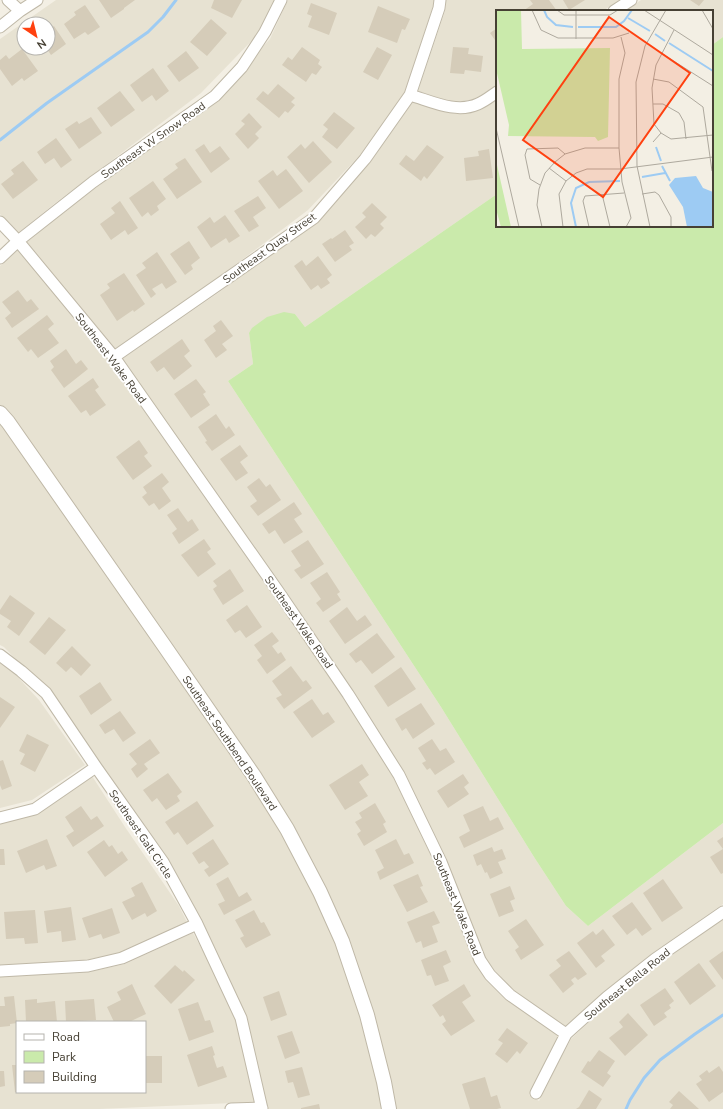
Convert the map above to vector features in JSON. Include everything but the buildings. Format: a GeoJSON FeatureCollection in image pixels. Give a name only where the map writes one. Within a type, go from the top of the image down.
{"type":"FeatureCollection","features":[{"type":"Feature","properties":{"kind":"street"},"geometry":{"type":"LineString","coordinates":[[8,0],[20,11]]}},
{"type":"Feature","properties":{"kind":"street"},"geometry":{"type":"LineString","coordinates":[[0,26],[37,0]]}},
{"type":"Feature","properties":{"kind":"street","name":"Southeast W Snow Road"},"geometry":{"type":"LineString","coordinates":[[0,258],[18,241],[93,182],[215,96],[242,67],[265,32],[281,0]]}},
{"type":"Feature","properties":{"kind":"street","name":"Southeast Quay Street"},"geometry":{"type":"LineString","coordinates":[[114,358],[314,218],[365,159],[410,94],[439,8],[440,0]]}},
{"type":"Feature","properties":{"kind":"street"},"geometry":{"type":"LineString","coordinates":[[616,10],[631,0]]}},
{"type":"Feature","properties":{"kind":"street"},"geometry":{"type":"LineString","coordinates":[[410,94],[444,106],[457,108],[478,104],[496,93]]}},
{"type":"Feature","properties":{"kind":"street","name":"Southeast Wake Road"},"geometry":{"type":"LineString","coordinates":[[0,222],[18,241],[114,358],[348,694],[399,775],[441,862],[480,960],[490,975],[510,995],[566,1034]]}},
{"type":"Feature","properties":{"kind":"street","name":"Southeast Southbend Boulevard"},"geometry":{"type":"LineString","coordinates":[[0,413],[250,770],[287,829],[320,892],[342,941],[367,1015],[384,1082],[389,1109]]}},
{"type":"Feature","properties":{"kind":"street","name":"Southeast Galt Circle"},"geometry":{"type":"LineString","coordinates":[[0,655],[46,693],[163,862],[197,924],[241,1018],[262,1108],[231,1109]]}},
{"type":"Feature","properties":{"kind":"street"},"geometry":{"type":"LineString","coordinates":[[0,818],[35,808],[96,767]]}},
{"type":"Feature","properties":{"kind":"street","name":"Southeast Bella Road"},"geometry":{"type":"LineString","coordinates":[[536,1093],[566,1034],[608,997],[655,959],[723,912]]}},
{"type":"Feature","properties":{"kind":"street"},"geometry":{"type":"LineString","coordinates":[[0,971],[88,966],[122,958],[197,924]]}},
{"type":"Feature","properties":{"kind":"shaded area"},"geometry":{"type":"Polygon","coordinates":[[[56,0],[275,0],[261,31],[201,93],[18,233],[0,214],[0,39],[16,28],[16,56],[56,56],[56,16],[33,16],[56,0]]]}},
{"type":"Feature","properties":{"kind":"shaded area"},"geometry":{"type":"Polygon","coordinates":[[[288,0],[434,0],[405,92],[360,155],[308,210],[211,283],[114,350],[27,242],[61,214],[209,103],[270,39],[288,0]]]}},
{"type":"Feature","properties":{"kind":"shaded area"},"geometry":{"type":"Polygon","coordinates":[[[446,0],[619,0],[604,10],[496,10],[496,86],[475,99],[456,102],[418,91],[445,11],[446,0]]]}},
{"type":"Feature","properties":{"kind":"shaded area"},"geometry":{"type":"Polygon","coordinates":[[[641,0],[723,0],[723,37],[713,44],[713,10],[626,10],[641,0]]]}},
{"type":"Feature","properties":{"kind":"shaded area"},"geometry":{"type":"Polygon","coordinates":[[[496,100],[496,195],[305,327],[295,314],[249,333],[253,364],[228,381],[441,707],[566,906],[588,926],[723,823],[723,904],[651,954],[604,992],[565,1027],[513,991],[485,957],[403,772],[353,690],[122,359],[218,293],[316,220],[369,164],[413,101],[457,114],[481,110],[496,100]]]}},
{"type":"Feature","properties":{"kind":"shaded area"},"geometry":{"type":"Polygon","coordinates":[[[18,249],[109,361],[275,597],[343,697],[394,778],[435,864],[475,963],[487,979],[506,999],[559,1036],[529,1095],[539,1101],[571,1039],[611,1001],[659,964],[723,919],[723,1109],[395,1109],[325,890],[12,419],[0,405],[0,266],[18,249]]]}},
{"type":"Feature","properties":{"kind":"shaded area"},"geometry":{"type":"Polygon","coordinates":[[[0,422],[249,779],[282,831],[315,895],[337,943],[361,1017],[383,1109],[268,1109],[246,1016],[219,958],[200,922],[48,693],[4,647],[0,645],[0,422]]]}},
{"type":"Feature","properties":{"kind":"shaded area"},"geometry":{"type":"Polygon","coordinates":[[[0,658],[39,700],[85,765],[32,800],[0,808],[0,658]]]}},
{"type":"Feature","properties":{"kind":"shaded area"},"geometry":{"type":"Polygon","coordinates":[[[92,776],[179,906],[187,922],[120,953],[86,960],[0,965],[0,821],[92,776]]]}},
{"type":"Feature","properties":{"kind":"shaded area"},"geometry":{"type":"Polygon","coordinates":[[[193,933],[209,962],[235,1019],[255,1102],[99,1109],[0,1109],[0,977],[89,972],[125,964],[193,933]]]}},
{"type":"Feature","properties":{"kind":"green space"},"geometry":{"type":"Polygon","coordinates":[[[723,37],[723,823],[588,926],[566,906],[441,707],[228,381],[253,364],[249,333],[252,328],[267,317],[284,312],[295,314],[305,327],[496,195],[496,227],[713,227],[713,44],[723,37]]]}},
{"type":"Feature","properties":{"kind":"waterway"},"geometry":{"type":"LineString","coordinates":[[0,140],[47,103],[148,32],[163,17],[176,0]]}},
{"type":"Feature","properties":{"kind":"waterway"},"geometry":{"type":"LineString","coordinates":[[626,1109],[644,1078],[660,1060],[723,1015]]}}]}
